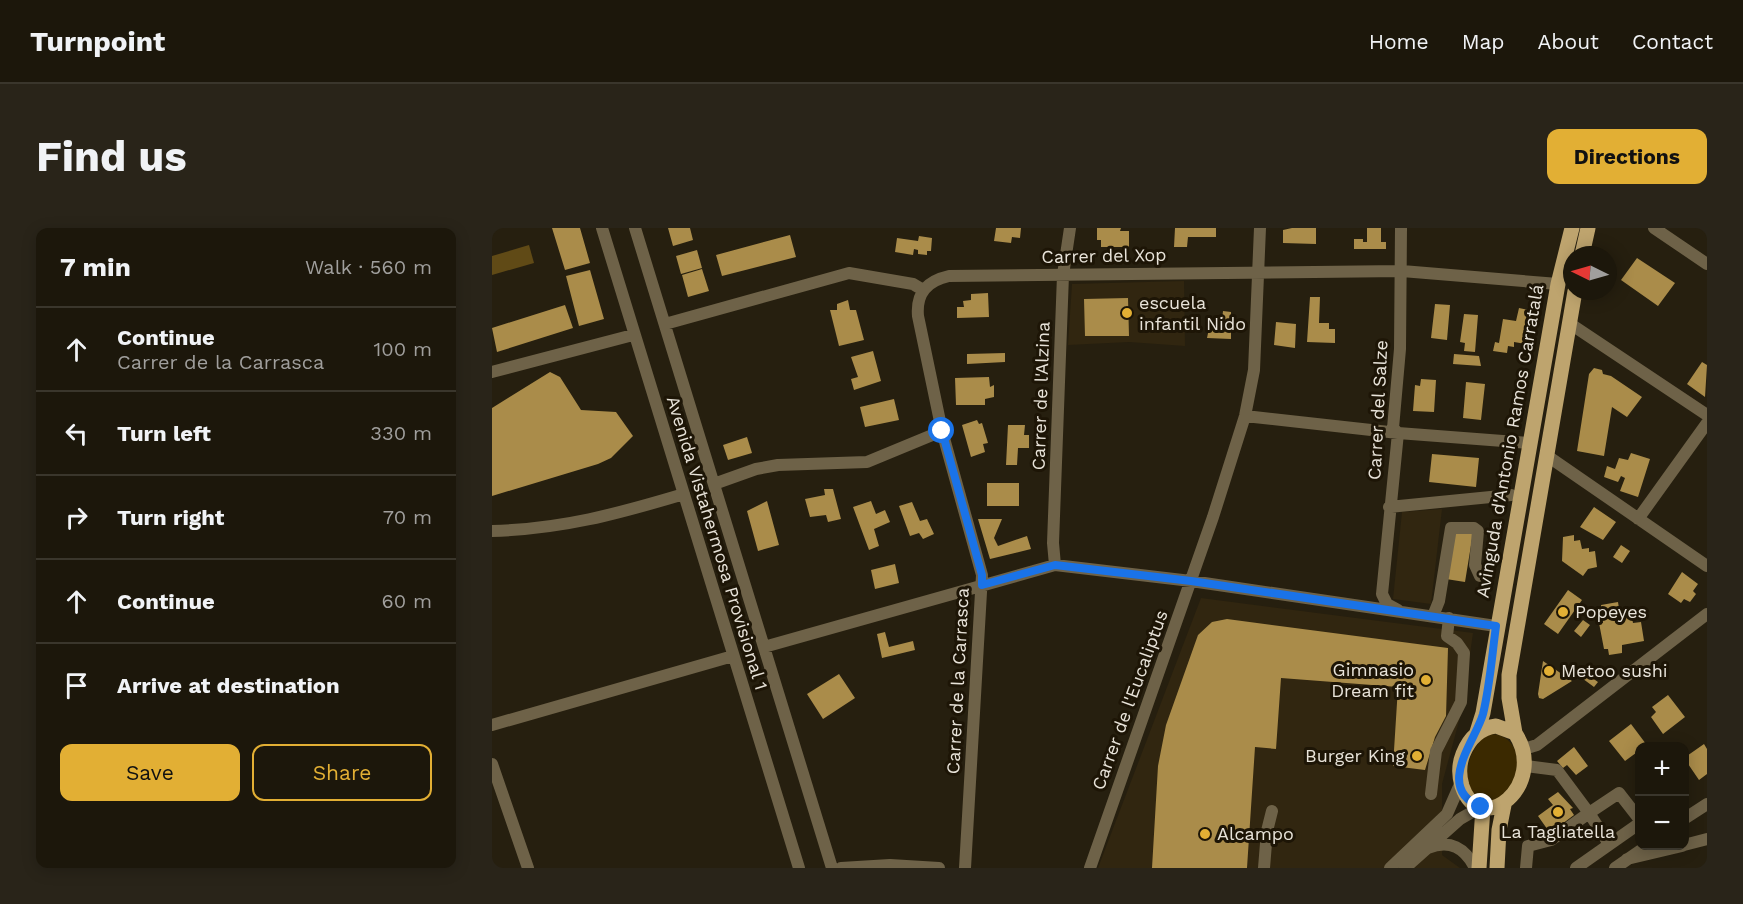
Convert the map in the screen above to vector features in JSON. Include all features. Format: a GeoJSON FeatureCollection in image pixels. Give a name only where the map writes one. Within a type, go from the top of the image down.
{"type":"FeatureCollection","features":[{"type":"Feature","properties":{"kind":"main road","name":"Avinguda d'Antonio Ramos Carratalá"},"geometry":{"type":"LineString","coordinates":[[1477,732],[1483,713],[1496,626],[1558,284],[1572,228]]}},
{"type":"Feature","properties":{"kind":"main road"},"geometry":{"type":"LineString","coordinates":[[1584,246],[1588,228]]}},
{"type":"Feature","properties":{"kind":"main road"},"geometry":{"type":"LineString","coordinates":[[1515,733],[1496,726],[1477,732],[1461,759],[1461,783],[1467,796],[1482,807],[1496,808],[1504,805],[1517,791],[1526,766],[1524,749],[1515,733],[1508,687],[1573,300]]}},
{"type":"Feature","properties":{"kind":"main road"},"geometry":{"type":"LineString","coordinates":[[1497,868],[1498,830],[1504,805]]}},
{"type":"Feature","properties":{"kind":"main road"},"geometry":{"type":"LineString","coordinates":[[1477,868],[1482,807]]}},
{"type":"Feature","properties":{"kind":"street","name":"Avenida Vistahermosa Provisional 1"},"geometry":{"type":"LineString","coordinates":[[602,228],[633,335],[799,868]]}},
{"type":"Feature","properties":{"kind":"street","name":"Avenida Vistahermosa Provisional 1"},"geometry":{"type":"LineString","coordinates":[[635,228],[832,868]]}},
{"type":"Feature","properties":{"kind":"street","name":"Carrer de l'Alzina"},"geometry":{"type":"LineString","coordinates":[[1055,565],[1053,543],[1063,275],[1070,228]]}},
{"type":"Feature","properties":{"kind":"street","name":"Carrer de l'Eucaliptus"},"geometry":{"type":"LineString","coordinates":[[1090,868],[1191,581],[1245,416],[1254,370],[1260,228]]}},
{"type":"Feature","properties":{"kind":"street","name":"Carrer del Salze"},"geometry":{"type":"LineString","coordinates":[[1382,594],[1398,433],[1393,428],[1400,349],[1401,228]]}},
{"type":"Feature","properties":{"kind":"street"},"geometry":{"type":"LineString","coordinates":[[1653,228],[1707,264]]}},
{"type":"Feature","properties":{"kind":"street","name":"Carrer del Xop"},"geometry":{"type":"LineString","coordinates":[[923,290],[938,279],[949,276],[1257,272],[1402,271],[1558,284]]}},
{"type":"Feature","properties":{"kind":"street"},"geometry":{"type":"LineString","coordinates":[[664,324],[849,273],[913,284],[923,290]]}},
{"type":"Feature","properties":{"kind":"street","name":"Carrer de la Carrasca"},"geometry":{"type":"LineString","coordinates":[[923,290],[917,304],[918,316],[942,431],[982,575],[965,868]]}},
{"type":"Feature","properties":{"kind":"street"},"geometry":{"type":"LineString","coordinates":[[1569,323],[1707,415]]}},
{"type":"Feature","properties":{"kind":"street"},"geometry":{"type":"LineString","coordinates":[[492,372],[633,335]]}},
{"type":"Feature","properties":{"kind":"street"},"geometry":{"type":"LineString","coordinates":[[1245,416],[1398,433],[1530,443]]}},
{"type":"Feature","properties":{"kind":"street"},"geometry":{"type":"LineString","coordinates":[[1638,519],[1707,423]]}},
{"type":"Feature","properties":{"kind":"street"},"geometry":{"type":"LineString","coordinates":[[714,484],[756,469],[778,465],[867,462],[942,431]]}},
{"type":"Feature","properties":{"kind":"street"},"geometry":{"type":"LineString","coordinates":[[1546,455],[1707,566]]}},
{"type":"Feature","properties":{"kind":"street"},"geometry":{"type":"LineString","coordinates":[[492,531],[534,530],[575,524],[684,494]]}},
{"type":"Feature","properties":{"kind":"street"},"geometry":{"type":"LineString","coordinates":[[1389,507],[1511,495]]}},
{"type":"Feature","properties":{"kind":"street"},"geometry":{"type":"LineString","coordinates":[[1433,616],[1438,601],[1451,528],[1474,528],[1478,531],[1475,565],[1480,576]]}},
{"type":"Feature","properties":{"kind":"street"},"geometry":{"type":"LineString","coordinates":[[764,647],[1055,565],[1191,581],[1496,626]]}},
{"type":"Feature","properties":{"kind":"street"},"geometry":{"type":"LineString","coordinates":[[1359,607],[1371,605],[1382,594],[1387,604],[1401,612]]}},
{"type":"Feature","properties":{"kind":"street"},"geometry":{"type":"LineString","coordinates":[[1524,749],[1537,745],[1707,614]]}},
{"type":"Feature","properties":{"kind":"street"},"geometry":{"type":"LineString","coordinates":[[1431,794],[1436,751],[1461,702],[1464,653],[1446,636],[1449,618]]}},
{"type":"Feature","properties":{"kind":"street"},"geometry":{"type":"LineString","coordinates":[[492,725],[733,656]]}},
{"type":"Feature","properties":{"kind":"street"},"geometry":{"type":"LineString","coordinates":[[492,764],[528,868]]}},
{"type":"Feature","properties":{"kind":"street"},"geometry":{"type":"LineString","coordinates":[[1526,766],[1557,770],[1609,844]]}},
{"type":"Feature","properties":{"kind":"street"},"geometry":{"type":"LineString","coordinates":[[1390,868],[1447,814],[1461,783]]}},
{"type":"Feature","properties":{"kind":"street"},"geometry":{"type":"LineString","coordinates":[[1526,868],[1528,846],[1551,840],[1619,793],[1635,814]]}},
{"type":"Feature","properties":{"kind":"street"},"geometry":{"type":"LineString","coordinates":[[1689,816],[1707,804]]}},
{"type":"Feature","properties":{"kind":"street"},"geometry":{"type":"LineString","coordinates":[[1406,868],[1460,819],[1482,807]]}},
{"type":"Feature","properties":{"kind":"street"},"geometry":{"type":"LineString","coordinates":[[1264,868],[1267,831],[1272,811]]}},
{"type":"Feature","properties":{"kind":"street"},"geometry":{"type":"LineString","coordinates":[[1576,868],[1635,825]]}},
{"type":"Feature","properties":{"kind":"street"},"geometry":{"type":"LineString","coordinates":[[1689,844],[1707,839]]}},
{"type":"Feature","properties":{"kind":"street"},"geometry":{"type":"LineString","coordinates":[[1424,850],[1442,843],[1451,844],[1461,849],[1477,868]]}},
{"type":"Feature","properties":{"kind":"street"},"geometry":{"type":"LineString","coordinates":[[1615,868],[1641,850]]}},
{"type":"Feature","properties":{"kind":"street"},"geometry":{"type":"LineString","coordinates":[[1628,859],[1663,850]]}},
{"type":"Feature","properties":{"kind":"street"},"geometry":{"type":"LineString","coordinates":[[841,868],[890,865],[939,868]]}},
{"type":"Feature","properties":{"kind":"shaded area"},"geometry":{"type":"Polygon","coordinates":[[[529,245],[534,263],[492,275],[492,256],[529,245]]]}},
{"type":"Feature","properties":{"kind":"shaded area","name":"escuela infantil Nido"},"geometry":{"type":"Polygon","coordinates":[[[1184,281],[1185,346],[1129,342],[1068,345],[1072,284],[1184,281]]]}},
{"type":"Feature","properties":{"kind":"shaded area"},"geometry":{"type":"Polygon","coordinates":[[[1442,509],[1431,604],[1393,599],[1402,512],[1442,509]]]}},
{"type":"Feature","properties":{"kind":"shaded area"},"geometry":{"type":"Polygon","coordinates":[[[1201,598],[1473,633],[1462,710],[1442,784],[1442,855],[1460,868],[1098,868],[1201,598]]]}},
{"type":"Feature","properties":{"kind":"shaded area"},"geometry":{"type":"Polygon","coordinates":[[[1488,734],[1505,738],[1514,748],[1517,756],[1513,781],[1498,800],[1484,799],[1475,794],[1469,786],[1467,776],[1468,764],[1473,753],[1479,742],[1488,734]]]}},
{"type":"Feature","properties":{"kind":"building"},"geometry":{"type":"Polygon","coordinates":[[[552,228],[580,228],[590,263],[565,270],[552,228]]]}},
{"type":"Feature","properties":{"kind":"building"},"geometry":{"type":"Polygon","coordinates":[[[668,228],[690,228],[693,240],[673,246],[668,228]]]}},
{"type":"Feature","properties":{"kind":"building"},"geometry":{"type":"Polygon","coordinates":[[[996,228],[1021,228],[1020,238],[1012,237],[1011,243],[994,241],[996,228]]]}},
{"type":"Feature","properties":{"kind":"building"},"geometry":{"type":"Polygon","coordinates":[[[1097,228],[1121,228],[1120,231],[1129,231],[1129,247],[1101,247],[1101,240],[1097,240],[1097,228]]]}},
{"type":"Feature","properties":{"kind":"building"},"geometry":{"type":"Polygon","coordinates":[[[1175,228],[1216,228],[1216,237],[1188,237],[1187,247],[1174,247],[1175,228]]]}},
{"type":"Feature","properties":{"kind":"building"},"geometry":{"type":"Polygon","coordinates":[[[1316,228],[1316,244],[1283,243],[1283,230],[1316,228]]]}},
{"type":"Feature","properties":{"kind":"building"},"geometry":{"type":"Polygon","coordinates":[[[1367,228],[1381,228],[1381,242],[1386,242],[1386,249],[1354,249],[1354,239],[1363,239],[1363,242],[1367,242],[1367,228]]]}},
{"type":"Feature","properties":{"kind":"building"},"geometry":{"type":"Polygon","coordinates":[[[790,235],[796,257],[722,276],[716,255],[790,235]]]}},
{"type":"Feature","properties":{"kind":"building"},"geometry":{"type":"Polygon","coordinates":[[[919,236],[932,238],[931,251],[927,251],[927,255],[918,254],[918,250],[914,249],[913,255],[895,252],[897,238],[918,241],[919,236]]]}},
{"type":"Feature","properties":{"kind":"building"},"geometry":{"type":"Polygon","coordinates":[[[697,250],[702,268],[681,274],[676,256],[697,250]]]}},
{"type":"Feature","properties":{"kind":"building"},"geometry":{"type":"Polygon","coordinates":[[[1637,258],[1675,283],[1658,306],[1621,280],[1637,258]]]}},
{"type":"Feature","properties":{"kind":"building"},"geometry":{"type":"Polygon","coordinates":[[[702,269],[709,291],[688,297],[682,275],[702,269]]]}},
{"type":"Feature","properties":{"kind":"building"},"geometry":{"type":"Polygon","coordinates":[[[590,270],[604,319],[579,326],[566,276],[590,270]]]}},
{"type":"Feature","properties":{"kind":"building"},"geometry":{"type":"Polygon","coordinates":[[[988,293],[989,317],[957,318],[957,307],[964,307],[963,301],[971,300],[971,294],[988,293]]]}},
{"type":"Feature","properties":{"kind":"building"},"geometry":{"type":"Polygon","coordinates":[[[1310,297],[1320,297],[1319,323],[1329,323],[1329,329],[1335,329],[1335,343],[1307,342],[1310,297]]]}},
{"type":"Feature","properties":{"kind":"building"},"geometry":{"type":"Polygon","coordinates":[[[1128,298],[1129,336],[1085,336],[1084,299],[1128,298]]]}},
{"type":"Feature","properties":{"kind":"building"},"geometry":{"type":"Polygon","coordinates":[[[848,300],[850,310],[856,310],[864,340],[839,346],[830,310],[837,310],[837,304],[848,300]]]}},
{"type":"Feature","properties":{"kind":"building"},"geometry":{"type":"Polygon","coordinates":[[[1435,304],[1450,305],[1447,340],[1431,338],[1435,304]]]}},
{"type":"Feature","properties":{"kind":"building"},"geometry":{"type":"Polygon","coordinates":[[[565,305],[573,328],[497,352],[492,328],[565,305]]]}},
{"type":"Feature","properties":{"kind":"building"},"geometry":{"type":"Polygon","coordinates":[[[1519,308],[1532,311],[1526,344],[1514,342],[1514,347],[1508,346],[1507,353],[1493,351],[1495,342],[1499,343],[1503,319],[1516,321],[1519,308]]]}},
{"type":"Feature","properties":{"kind":"building"},"geometry":{"type":"Polygon","coordinates":[[[1223,311],[1231,312],[1231,339],[1207,338],[1211,319],[1222,320],[1223,311]]]}},
{"type":"Feature","properties":{"kind":"building"},"geometry":{"type":"Polygon","coordinates":[[[1464,314],[1478,315],[1475,352],[1464,351],[1465,343],[1460,342],[1464,314]]]}},
{"type":"Feature","properties":{"kind":"building"},"geometry":{"type":"Polygon","coordinates":[[[1276,322],[1296,324],[1295,348],[1274,345],[1276,322]]]}},
{"type":"Feature","properties":{"kind":"building"},"geometry":{"type":"Polygon","coordinates":[[[873,351],[881,381],[854,390],[851,379],[858,377],[851,357],[873,351]]]}},
{"type":"Feature","properties":{"kind":"building"},"geometry":{"type":"Polygon","coordinates":[[[1005,353],[1005,362],[967,364],[967,354],[1005,353]]]}},
{"type":"Feature","properties":{"kind":"building"},"geometry":{"type":"Polygon","coordinates":[[[1454,354],[1479,356],[1481,366],[1453,364],[1454,354]]]}},
{"type":"Feature","properties":{"kind":"building"},"geometry":{"type":"Polygon","coordinates":[[[1702,362],[1707,365],[1705,397],[1687,384],[1702,362]]]}},
{"type":"Feature","properties":{"kind":"building"},"geometry":{"type":"Polygon","coordinates":[[[1594,368],[1602,370],[1603,374],[1611,376],[1642,397],[1627,417],[1612,407],[1604,456],[1577,451],[1589,374],[1594,368]]]}},
{"type":"Feature","properties":{"kind":"building"},"geometry":{"type":"Polygon","coordinates":[[[550,372],[560,377],[581,410],[616,412],[633,436],[611,458],[598,464],[492,496],[492,408],[550,372]]]}},
{"type":"Feature","properties":{"kind":"building"},"geometry":{"type":"Polygon","coordinates":[[[989,377],[990,387],[994,385],[994,397],[985,399],[985,405],[956,405],[955,378],[989,377]]]}},
{"type":"Feature","properties":{"kind":"building"},"geometry":{"type":"Polygon","coordinates":[[[1421,379],[1436,380],[1434,412],[1413,411],[1415,385],[1420,386],[1421,379]]]}},
{"type":"Feature","properties":{"kind":"building"},"geometry":{"type":"Polygon","coordinates":[[[1466,382],[1485,384],[1481,420],[1463,418],[1466,382]]]}},
{"type":"Feature","properties":{"kind":"building"},"geometry":{"type":"Polygon","coordinates":[[[894,399],[899,420],[865,427],[860,407],[894,399]]]}},
{"type":"Feature","properties":{"kind":"building"},"geometry":{"type":"Polygon","coordinates":[[[977,420],[979,424],[982,423],[988,443],[983,444],[985,452],[971,457],[962,425],[977,420]]]}},
{"type":"Feature","properties":{"kind":"building"},"geometry":{"type":"Polygon","coordinates":[[[1008,425],[1025,425],[1024,435],[1029,435],[1029,448],[1018,448],[1017,465],[1006,465],[1008,425]]]}},
{"type":"Feature","properties":{"kind":"building"},"geometry":{"type":"Polygon","coordinates":[[[747,437],[752,453],[728,460],[723,445],[747,437]]]}},
{"type":"Feature","properties":{"kind":"building"},"geometry":{"type":"Polygon","coordinates":[[[1631,453],[1650,459],[1638,497],[1620,491],[1625,478],[1621,476],[1618,482],[1604,477],[1607,466],[1615,469],[1619,458],[1628,460],[1631,453]]]}},
{"type":"Feature","properties":{"kind":"building"},"geometry":{"type":"Polygon","coordinates":[[[1432,454],[1479,458],[1476,487],[1429,482],[1432,454]]]}},
{"type":"Feature","properties":{"kind":"building"},"geometry":{"type":"Polygon","coordinates":[[[987,483],[1019,483],[1019,506],[987,506],[987,483]]]}},
{"type":"Feature","properties":{"kind":"building"},"geometry":{"type":"Polygon","coordinates":[[[824,489],[833,489],[841,519],[828,522],[826,515],[810,517],[805,499],[825,495],[824,489]]]}},
{"type":"Feature","properties":{"kind":"building"},"geometry":{"type":"Polygon","coordinates":[[[767,501],[779,545],[758,551],[747,511],[767,501]]]}},
{"type":"Feature","properties":{"kind":"building"},"geometry":{"type":"Polygon","coordinates":[[[871,501],[876,514],[885,510],[890,522],[874,529],[879,546],[869,550],[853,507],[871,501]]]}},
{"type":"Feature","properties":{"kind":"building"},"geometry":{"type":"Polygon","coordinates":[[[912,502],[920,521],[927,519],[934,534],[923,539],[919,533],[910,536],[899,506],[912,502]]]}},
{"type":"Feature","properties":{"kind":"building"},"geometry":{"type":"Polygon","coordinates":[[[1594,507],[1616,522],[1603,540],[1580,527],[1594,507]]]}},
{"type":"Feature","properties":{"kind":"building"},"geometry":{"type":"Polygon","coordinates":[[[978,519],[1002,519],[994,538],[998,546],[1027,536],[1031,549],[990,559],[978,519]]]}},
{"type":"Feature","properties":{"kind":"building"},"geometry":{"type":"Polygon","coordinates":[[[1455,530],[1473,533],[1465,582],[1446,579],[1455,530]]]}},
{"type":"Feature","properties":{"kind":"building"},"geometry":{"type":"Polygon","coordinates":[[[1574,535],[1574,541],[1580,540],[1582,549],[1589,548],[1589,552],[1595,551],[1597,567],[1588,569],[1583,576],[1562,561],[1563,537],[1574,535]]]}},
{"type":"Feature","properties":{"kind":"building"},"geometry":{"type":"Polygon","coordinates":[[[1621,545],[1630,551],[1622,563],[1613,557],[1621,545]]]}},
{"type":"Feature","properties":{"kind":"building"},"geometry":{"type":"Polygon","coordinates":[[[895,564],[899,583],[875,589],[871,570],[895,564]]]}},
{"type":"Feature","properties":{"kind":"building"},"geometry":{"type":"Polygon","coordinates":[[[1682,572],[1698,584],[1693,591],[1696,594],[1690,602],[1684,599],[1681,603],[1668,594],[1682,572]]]}},
{"type":"Feature","properties":{"kind":"building","name":"Popeyes"},"geometry":{"type":"Polygon","coordinates":[[[1568,590],[1582,600],[1558,634],[1544,624],[1568,590]]]}},
{"type":"Feature","properties":{"kind":"building"},"geometry":{"type":"Polygon","coordinates":[[[1618,602],[1620,615],[1631,613],[1633,623],[1641,622],[1644,641],[1622,645],[1622,653],[1609,655],[1608,649],[1604,649],[1599,623],[1603,623],[1601,605],[1618,602]]]}},
{"type":"Feature","properties":{"kind":"building"},"geometry":{"type":"Polygon","coordinates":[[[1227,619],[1448,648],[1446,716],[1435,737],[1425,770],[1393,766],[1398,687],[1281,678],[1276,749],[1255,747],[1247,868],[1152,868],[1158,766],[1166,725],[1198,635],[1212,622],[1227,619]]]}},
{"type":"Feature","properties":{"kind":"building"},"geometry":{"type":"Polygon","coordinates":[[[1583,620],[1590,625],[1581,637],[1574,631],[1583,620]]]}},
{"type":"Feature","properties":{"kind":"building"},"geometry":{"type":"Polygon","coordinates":[[[885,632],[889,647],[913,641],[915,650],[882,658],[877,634],[885,632]]]}},
{"type":"Feature","properties":{"kind":"building","name":"Metoo sushi"},"geometry":{"type":"Polygon","coordinates":[[[1543,661],[1572,681],[1543,699],[1539,698],[1538,694],[1543,661]]]}},
{"type":"Feature","properties":{"kind":"building"},"geometry":{"type":"Polygon","coordinates":[[[1579,669],[1598,682],[1594,687],[1575,673],[1579,669]]]}},
{"type":"Feature","properties":{"kind":"building"},"geometry":{"type":"Polygon","coordinates":[[[839,674],[855,698],[823,719],[807,694],[839,674]]]}},
{"type":"Feature","properties":{"kind":"building"},"geometry":{"type":"Polygon","coordinates":[[[1668,695],[1685,717],[1663,734],[1651,717],[1656,712],[1652,707],[1668,695]]]}},
{"type":"Feature","properties":{"kind":"building"},"geometry":{"type":"Polygon","coordinates":[[[1631,724],[1644,742],[1635,742],[1635,754],[1625,761],[1609,741],[1631,724]]]}},
{"type":"Feature","properties":{"kind":"building"},"geometry":{"type":"Polygon","coordinates":[[[1704,744],[1707,749],[1707,774],[1699,780],[1689,765],[1689,754],[1704,744]]]}},
{"type":"Feature","properties":{"kind":"building"},"geometry":{"type":"Polygon","coordinates":[[[1574,747],[1588,766],[1576,775],[1567,765],[1563,768],[1557,761],[1574,747]]]}},
{"type":"Feature","properties":{"kind":"building","name":"La Tagliatella"},"geometry":{"type":"Polygon","coordinates":[[[1558,792],[1573,808],[1570,809],[1574,815],[1550,833],[1538,816],[1553,805],[1548,799],[1558,792]]]}},
{"type":"Feature","properties":{"kind":"place","name":"escuela infantil Nido"},"geometry":{"type":"Point","coordinates":[1127,313]}},
{"type":"Feature","properties":{"kind":"place","name":"Popeyes"},"geometry":{"type":"Point","coordinates":[1563,612]}},
{"type":"Feature","properties":{"kind":"place","name":"Metoo sushi"},"geometry":{"type":"Point","coordinates":[1549,671]}},
{"type":"Feature","properties":{"kind":"place","name":"Gimnasio Dream fit"},"geometry":{"type":"Point","coordinates":[1426,680]}},
{"type":"Feature","properties":{"kind":"place","name":"Burger King"},"geometry":{"type":"Point","coordinates":[1417,756]}},
{"type":"Feature","properties":{"kind":"place","name":"La Tagliatella"},"geometry":{"type":"Point","coordinates":[1558,812]}},
{"type":"Feature","properties":{"kind":"place","name":"Alcampo"},"geometry":{"type":"Point","coordinates":[1205,834]}},
{"type":"Feature","properties":{"kind":"route"},"geometry":{"type":"LineString","coordinates":[[942,431],[982,575],[982,585],[1055,565],[1191,581],[1496,626],[1483,713],[1477,732],[1465,749],[1460,770],[1461,783],[1467,796],[1481,807]]}}]}
